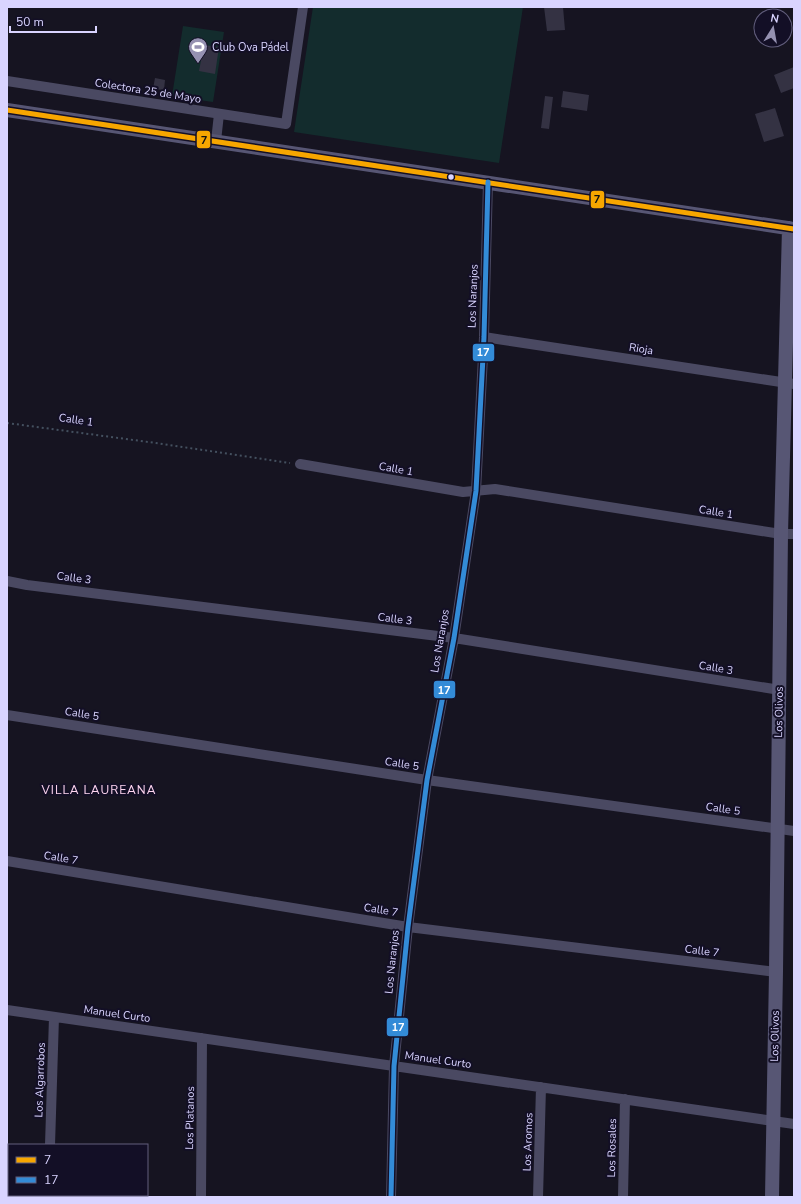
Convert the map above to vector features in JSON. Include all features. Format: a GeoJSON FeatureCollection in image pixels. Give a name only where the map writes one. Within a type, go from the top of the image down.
{"type":"FeatureCollection","features":[{"type":"Feature","properties":{"kind":"street","name":"Colectora 25 de Mayo"},"geometry":{"type":"LineString","coordinates":[[7,81],[286,124],[303,7]]}},
{"type":"Feature","properties":{"kind":"street"},"geometry":{"type":"LineString","coordinates":[[7,110],[792,228]]}},
{"type":"Feature","properties":{"kind":"street"},"geometry":{"type":"LineString","coordinates":[[216,141],[219,114]]}},
{"type":"Feature","properties":{"kind":"street","name":"Los Naranjos"},"geometry":{"type":"LineString","coordinates":[[391,1197],[394,1066],[408,927],[427,780],[454,638],[476,491],[484,337],[488,182]]}},
{"type":"Feature","properties":{"kind":"street","name":"Los Olivos"},"geometry":{"type":"LineString","coordinates":[[772,1197],[780,690],[788,534],[792,228]]}},
{"type":"Feature","properties":{"kind":"street","name":"Rioja"},"geometry":{"type":"LineString","coordinates":[[484,337],[789,383]]}},
{"type":"Feature","properties":{"kind":"street","name":"Calle 1"},"geometry":{"type":"LineString","coordinates":[[300,464],[463,492],[495,489],[788,534],[794,540]]}},
{"type":"Feature","properties":{"kind":"street","name":"Calle 3"},"geometry":{"type":"LineString","coordinates":[[7,581],[454,638],[780,690]]}},
{"type":"Feature","properties":{"kind":"street","name":"Calle 5"},"geometry":{"type":"LineString","coordinates":[[7,715],[427,780],[794,831]]}},
{"type":"Feature","properties":{"kind":"street","name":"Calle 7"},"geometry":{"type":"LineString","coordinates":[[7,861],[408,927],[776,972]]}},
{"type":"Feature","properties":{"kind":"street","name":"Manuel Curto"},"geometry":{"type":"LineString","coordinates":[[7,1010],[794,1124]]}},
{"type":"Feature","properties":{"kind":"street","name":"Los Algarrobos"},"geometry":{"type":"LineString","coordinates":[[50,1144],[54,1017]]}},
{"type":"Feature","properties":{"kind":"street","name":"Los Platanos"},"geometry":{"type":"LineString","coordinates":[[201,1197],[202,1038]]}},
{"type":"Feature","properties":{"kind":"street","name":"Los Aromos"},"geometry":{"type":"LineString","coordinates":[[538,1197],[541,1087]]}},
{"type":"Feature","properties":{"kind":"street","name":"Los Rosales"},"geometry":{"type":"LineString","coordinates":[[623,1197],[625,1100]]}},
{"type":"Feature","properties":{"kind":"path","name":"Calle 1"},"geometry":{"type":"LineString","coordinates":[[7,423],[300,464]]}},
{"type":"Feature","properties":{"kind":"green space"},"geometry":{"type":"Polygon","coordinates":[[[313,7],[523,7],[499,163],[294,132],[313,7]]]}},
{"type":"Feature","properties":{"kind":"green space","name":"Club Ova Pádel"},"geometry":{"type":"Polygon","coordinates":[[[183,26],[224,32],[213,102],[172,96],[183,26]]]}},
{"type":"Feature","properties":{"kind":"building"},"geometry":{"type":"Polygon","coordinates":[[[544,7],[563,7],[565,30],[547,31],[544,7]]]}},
{"type":"Feature","properties":{"kind":"building"},"geometry":{"type":"Polygon","coordinates":[[[204,45],[219,47],[215,74],[199,71],[204,45]]]}},
{"type":"Feature","properties":{"kind":"building"},"geometry":{"type":"Polygon","coordinates":[[[794,67],[794,88],[781,93],[774,75],[794,67]]]}},
{"type":"Feature","properties":{"kind":"building"},"geometry":{"type":"Polygon","coordinates":[[[155,78],[165,80],[164,90],[153,89],[155,78]]]}},
{"type":"Feature","properties":{"kind":"building"},"geometry":{"type":"Polygon","coordinates":[[[563,91],[589,95],[587,111],[561,107],[563,91]]]}},
{"type":"Feature","properties":{"kind":"building"},"geometry":{"type":"Polygon","coordinates":[[[545,96],[553,97],[549,129],[541,128],[545,96]]]}},
{"type":"Feature","properties":{"kind":"building"},"geometry":{"type":"Polygon","coordinates":[[[775,108],[784,136],[764,142],[755,114],[775,108]]]}},
{"type":"Feature","properties":{"kind":"transit line","name":"7"},"geometry":{"type":"LineString","coordinates":[[7,110],[794,229]]}},
{"type":"Feature","properties":{"kind":"transit line","name":"17"},"geometry":{"type":"LineString","coordinates":[[391,1197],[394,1066],[408,927],[427,780],[454,638],[476,491],[484,337],[488,182]]}},
{"type":"Feature","properties":{"kind":"place","name":"Club Ova Pádel"},"geometry":{"type":"Point","coordinates":[198,64]}},
{"type":"Feature","properties":{"kind":"district","name":"VILLA LAUREANA"},"geometry":{"type":"Point","coordinates":[99,790]}}]}
